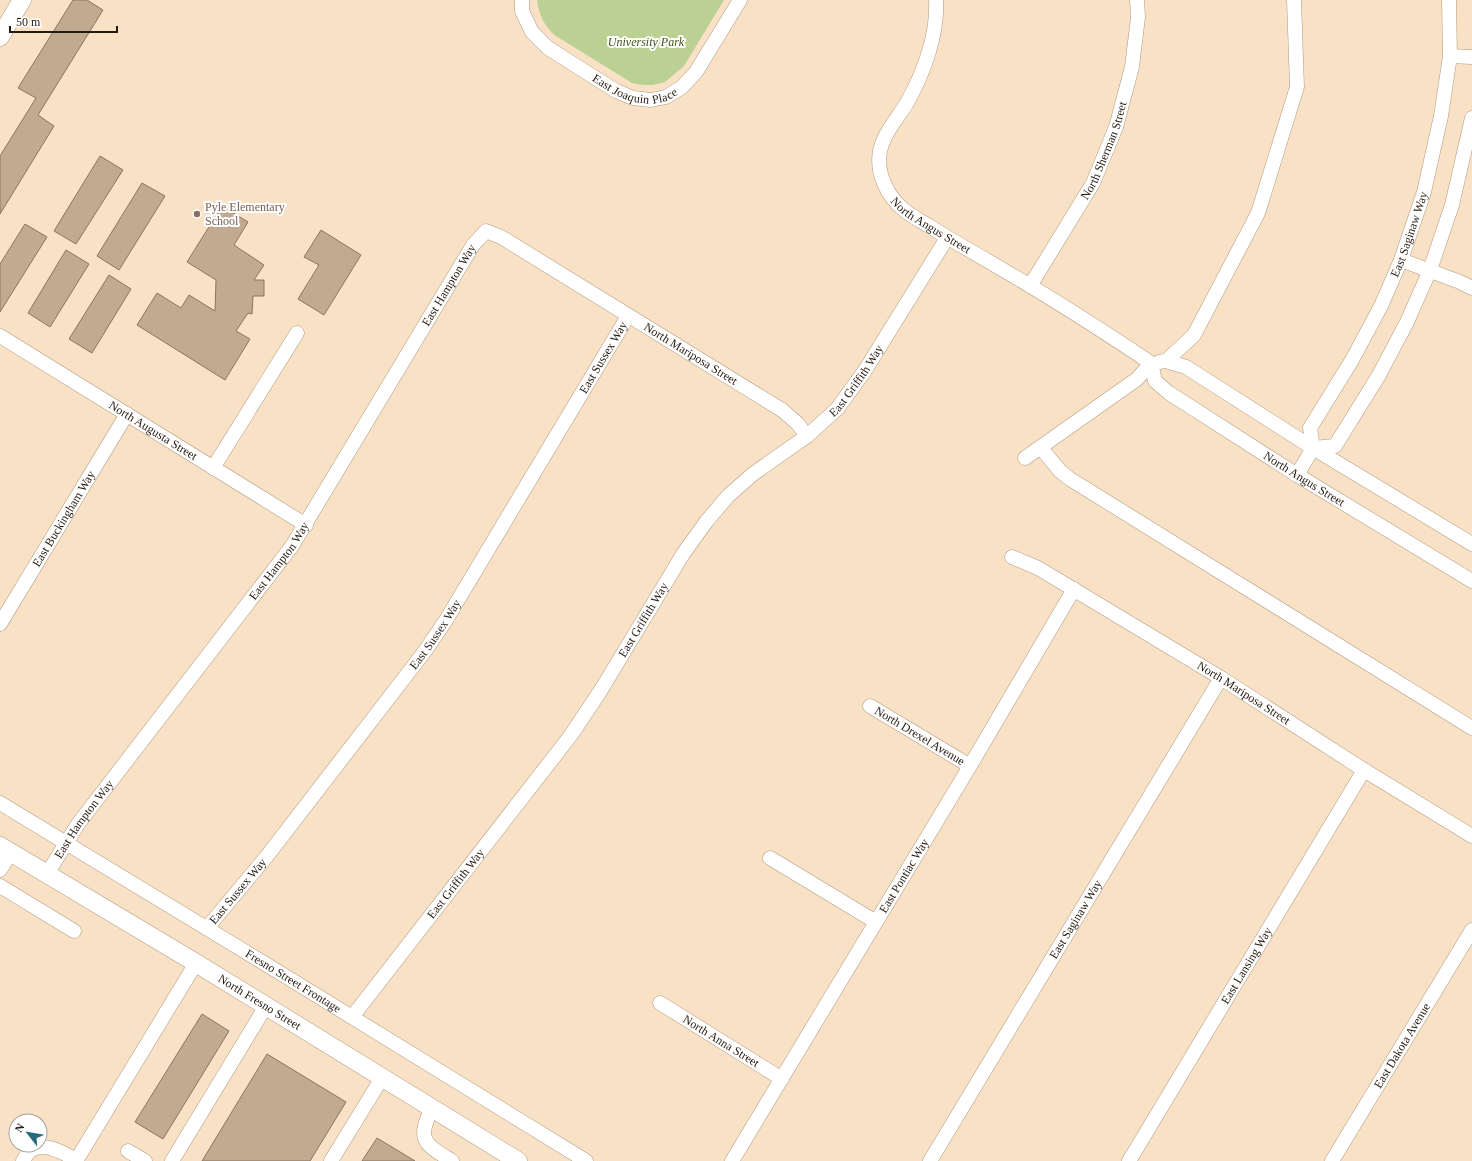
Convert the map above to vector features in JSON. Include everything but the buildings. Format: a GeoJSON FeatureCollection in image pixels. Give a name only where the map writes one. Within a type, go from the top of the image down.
{"type":"FeatureCollection","features":[{"type":"Feature","properties":{"kind":"main road"},"geometry":{"type":"LineString","coordinates":[[0,37],[22,0]]}},
{"type":"Feature","properties":{"kind":"main road","name":"North Fresno Street"},"geometry":{"type":"LineString","coordinates":[[5,849],[196,963],[518,1161]]}},
{"type":"Feature","properties":{"kind":"street","name":"East Joaquin Place"},"geometry":{"type":"LineString","coordinates":[[522,0],[522,11],[532,32],[548,48],[616,91],[633,98],[651,100],[666,97],[671,94],[682,87],[696,72],[740,0]]}},
{"type":"Feature","properties":{"kind":"street","name":"North Angus Street"},"geometry":{"type":"LineString","coordinates":[[936,0],[937,12],[930,46],[921,73],[908,100],[886,135],[880,151],[880,174],[888,192],[904,210],[947,238],[1030,286],[1151,363],[1155,381],[1169,393],[1297,475],[1472,581]]}},
{"type":"Feature","properties":{"kind":"street","name":"North Sherman Street"},"geometry":{"type":"LineString","coordinates":[[1030,286],[1093,183],[1116,127],[1132,67],[1138,17],[1137,0]]}},
{"type":"Feature","properties":{"kind":"street"},"geometry":{"type":"LineString","coordinates":[[1166,361],[1194,335],[1258,213],[1297,87],[1294,0]]}},
{"type":"Feature","properties":{"kind":"street","name":"East Saginaw Way"},"geometry":{"type":"LineString","coordinates":[[1313,448],[1310,428],[1356,353],[1381,306],[1401,260],[1424,192],[1441,116],[1450,56],[1449,0]]}},
{"type":"Feature","properties":{"kind":"street"},"geometry":{"type":"LineString","coordinates":[[1450,56],[1472,57]]}},
{"type":"Feature","properties":{"kind":"street"},"geometry":{"type":"LineString","coordinates":[[1313,448],[1334,446],[1379,374],[1407,322],[1430,270],[1452,205],[1472,118]]}},
{"type":"Feature","properties":{"kind":"street","name":"North Mariposa Street"},"geometry":{"type":"LineString","coordinates":[[486,231],[501,237],[782,410],[797,422],[807,436]]}},
{"type":"Feature","properties":{"kind":"street","name":"East Hampton Way"},"geometry":{"type":"LineString","coordinates":[[47,874],[78,824],[292,546],[473,245],[486,231]]}},
{"type":"Feature","properties":{"kind":"street","name":"East Griffith Way"},"geometry":{"type":"LineString","coordinates":[[352,1017],[571,735],[601,690],[683,554],[706,522],[728,496],[753,474],[807,436],[837,410],[864,372],[947,238]]}},
{"type":"Feature","properties":{"kind":"street"},"geometry":{"type":"LineString","coordinates":[[1401,260],[1430,270],[1472,288]]}},
{"type":"Feature","properties":{"kind":"street","name":"East Sussex Way"},"geometry":{"type":"LineString","coordinates":[[207,928],[267,856],[425,651],[446,620],[628,316]]}},
{"type":"Feature","properties":{"kind":"street"},"geometry":{"type":"LineString","coordinates":[[213,468],[297,333]]}},
{"type":"Feature","properties":{"kind":"street","name":"North Augusta Street"},"geometry":{"type":"LineString","coordinates":[[0,336],[306,525]]}},
{"type":"Feature","properties":{"kind":"street"},"geometry":{"type":"LineString","coordinates":[[1025,458],[1137,379],[1151,363],[1166,361],[1186,367],[1313,448],[1472,544]]}},
{"type":"Feature","properties":{"kind":"street","name":"East Buckingham Way"},"geometry":{"type":"LineString","coordinates":[[0,624],[127,414]]}},
{"type":"Feature","properties":{"kind":"street"},"geometry":{"type":"LineString","coordinates":[[1041,448],[1060,471],[1070,479],[1472,728]]}},
{"type":"Feature","properties":{"kind":"street"},"geometry":{"type":"LineString","coordinates":[[1297,475],[1313,448]]}},
{"type":"Feature","properties":{"kind":"street","name":"North Mariposa Street"},"geometry":{"type":"LineString","coordinates":[[1012,557],[1038,568],[1221,678],[1364,770],[1472,836]]}},
{"type":"Feature","properties":{"kind":"street","name":"East Pontiac Way"},"geometry":{"type":"LineString","coordinates":[[732,1161],[970,766],[1074,589]]}},
{"type":"Feature","properties":{"kind":"street","name":"East Saginaw Way"},"geometry":{"type":"LineString","coordinates":[[930,1161],[1221,678]]}},
{"type":"Feature","properties":{"kind":"street","name":"North Drexel Avenue"},"geometry":{"type":"LineString","coordinates":[[870,706],[970,766]]}},
{"type":"Feature","properties":{"kind":"street","name":"East Lansing Way"},"geometry":{"type":"LineString","coordinates":[[1129,1161],[1364,770]]}},
{"type":"Feature","properties":{"kind":"street","name":"Fresno Street Frontage"},"geometry":{"type":"LineString","coordinates":[[0,803],[207,928],[586,1161]]}},
{"type":"Feature","properties":{"kind":"street"},"geometry":{"type":"LineString","coordinates":[[0,870],[5,849]]}},
{"type":"Feature","properties":{"kind":"street"},"geometry":{"type":"LineString","coordinates":[[770,858],[876,922]]}},
{"type":"Feature","properties":{"kind":"street"},"geometry":{"type":"LineString","coordinates":[[0,886],[74,931]]}},
{"type":"Feature","properties":{"kind":"street","name":"East Dakota Avenue"},"geometry":{"type":"LineString","coordinates":[[1332,1161],[1472,930]]}},
{"type":"Feature","properties":{"kind":"street"},"geometry":{"type":"LineString","coordinates":[[23,1161],[28,1153],[33,1149],[40,1147],[57,1149],[76,1161],[196,963]]}},
{"type":"Feature","properties":{"kind":"street","name":"North Anna Street"},"geometry":{"type":"LineString","coordinates":[[660,1003],[782,1079]]}},
{"type":"Feature","properties":{"kind":"street"},"geometry":{"type":"LineString","coordinates":[[172,1161],[266,1006]]}},
{"type":"Feature","properties":{"kind":"street"},"geometry":{"type":"LineString","coordinates":[[331,1161],[382,1078]]}},
{"type":"Feature","properties":{"kind":"street"},"geometry":{"type":"LineString","coordinates":[[432,1108],[424,1129],[426,1141],[429,1146],[452,1161]]}},
{"type":"Feature","properties":{"kind":"street"},"geometry":{"type":"LineString","coordinates":[[128,1151],[145,1161]]}},
{"type":"Feature","properties":{"kind":"green space","name":"University Park"},"geometry":{"type":"Polygon","coordinates":[[[537,0],[724,0],[684,66],[665,82],[653,85],[643,85],[632,83],[556,36],[543,20],[539,11],[537,0]]]}},
{"type":"Feature","properties":{"kind":"place","name":"Pyle Elementary School"},"geometry":{"type":"Point","coordinates":[197,214]}}]}
